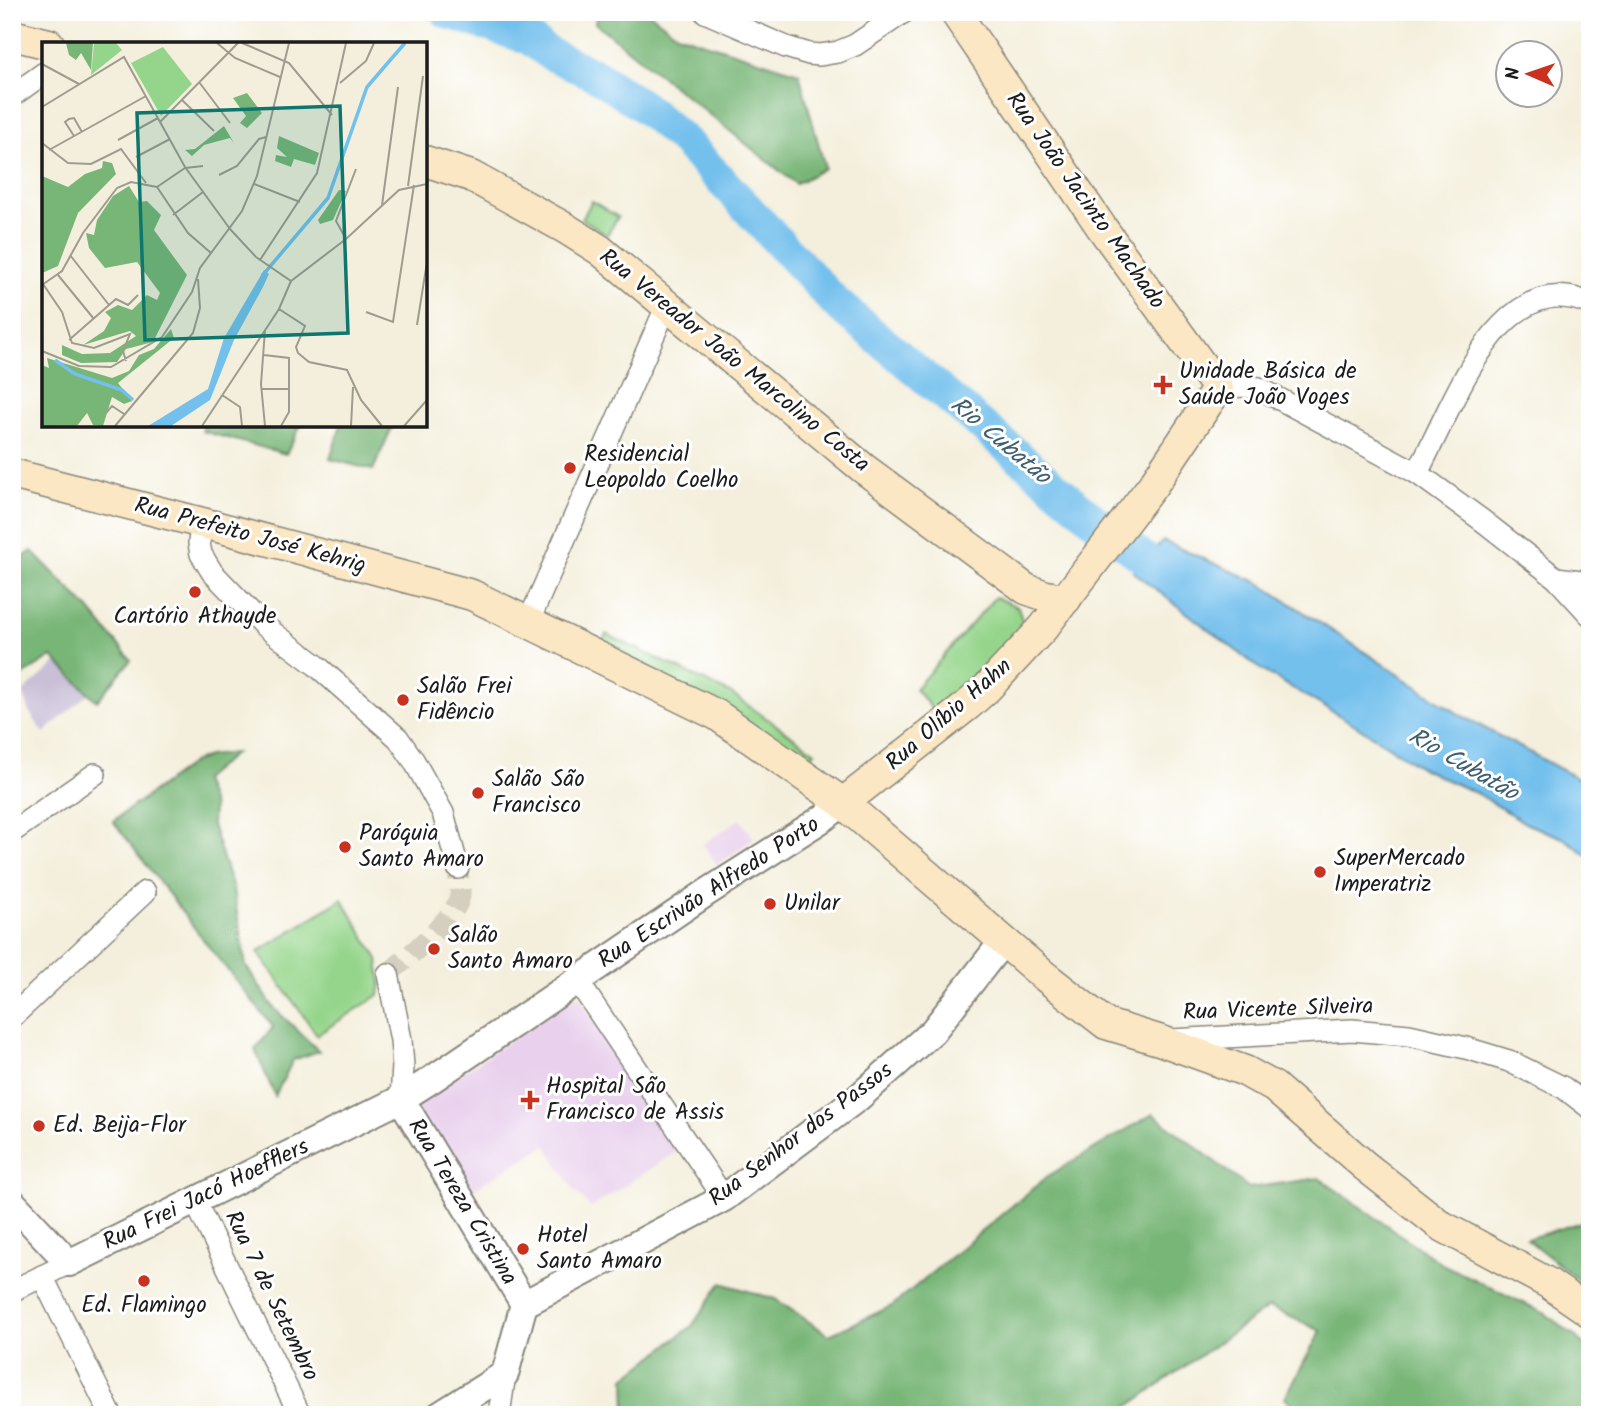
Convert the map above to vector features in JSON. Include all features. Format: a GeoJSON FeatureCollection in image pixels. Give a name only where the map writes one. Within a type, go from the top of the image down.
{"type":"FeatureCollection","features":[{"type":"Feature","properties":{"kind":"main road","name":"Rua João Jacinto Machado"},"geometry":{"type":"LineString","coordinates":[[955,12],[1102,228],[1218,388]]}},
{"type":"Feature","properties":{"kind":"main road"},"geometry":{"type":"LineString","coordinates":[[12,34],[42,42]]}},
{"type":"Feature","properties":{"kind":"main road","name":"Rua Vereador João Marcolino Costa"},"geometry":{"type":"LineString","coordinates":[[427,162],[471,176],[600,250],[863,468],[1026,589],[1046,596],[1070,593]]}},
{"type":"Feature","properties":{"kind":"main road","name":"Rua Olíbio Hahn"},"geometry":{"type":"LineString","coordinates":[[843,803],[968,705],[1043,628],[1153,485],[1218,388]]}},
{"type":"Feature","properties":{"kind":"main road","name":"Rua Prefeito José Kehrig"},"geometry":{"type":"LineString","coordinates":[[12,474],[472,596],[717,715],[843,803],[1042,974],[1105,1024],[1245,1071],[1274,1087],[1365,1166],[1440,1225],[1548,1283],[1590,1312]]}},
{"type":"Feature","properties":{"kind":"main road","name":"Rua Vereador João Marcolino Costa"},"geometry":{"type":"LineString","coordinates":[[1026,589],[1037,607],[1043,628]]}},
{"type":"Feature","properties":{"kind":"street"},"geometry":{"type":"LineString","coordinates":[[705,12],[786,47],[820,55],[855,45],[904,12]]}},
{"type":"Feature","properties":{"kind":"street"},"geometry":{"type":"LineString","coordinates":[[12,96],[42,74]]}},
{"type":"Feature","properties":{"kind":"street"},"geometry":{"type":"LineString","coordinates":[[1417,473],[1468,370],[1494,333],[1519,310],[1539,300],[1570,298],[1590,304]]}},
{"type":"Feature","properties":{"kind":"street"},"geometry":{"type":"LineString","coordinates":[[528,623],[667,304]]}},
{"type":"Feature","properties":{"kind":"street"},"geometry":{"type":"LineString","coordinates":[[1218,388],[1259,388],[1417,473],[1556,578],[1590,615]]}},
{"type":"Feature","properties":{"kind":"street"},"geometry":{"type":"LineString","coordinates":[[201,523],[201,555],[212,572],[263,625],[316,665],[398,738],[443,813],[458,868]]}},
{"type":"Feature","properties":{"kind":"street"},"geometry":{"type":"LineString","coordinates":[[1556,578],[1590,582]]}},
{"type":"Feature","properties":{"kind":"street"},"geometry":{"type":"LineString","coordinates":[[12,832],[94,774]]}},
{"type":"Feature","properties":{"kind":"street","name":"Rua Escrivão Alfredo Porto"},"geometry":{"type":"LineString","coordinates":[[401,1099],[843,803]]}},
{"type":"Feature","properties":{"kind":"street"},"geometry":{"type":"LineString","coordinates":[[12,1017],[145,892]]}},
{"type":"Feature","properties":{"kind":"street","name":"Rua Senhor dos Passos"},"geometry":{"type":"LineString","coordinates":[[524,1304],[724,1198],[859,1097],[933,1031],[1004,940]]}},
{"type":"Feature","properties":{"kind":"street"},"geometry":{"type":"LineString","coordinates":[[388,974],[401,1040],[401,1099]]}},
{"type":"Feature","properties":{"kind":"street"},"geometry":{"type":"LineString","coordinates":[[577,981],[724,1198]]}},
{"type":"Feature","properties":{"kind":"street","name":"Rua Vicente Silveira"},"geometry":{"type":"LineString","coordinates":[[1162,1041],[1352,1030],[1409,1035],[1509,1061],[1564,1088],[1590,1108]]}},
{"type":"Feature","properties":{"kind":"street","name":"Rua Frei Jacó Hoefflers"},"geometry":{"type":"LineString","coordinates":[[12,1291],[401,1099]]}},
{"type":"Feature","properties":{"kind":"street","name":"Rua Tereza Cristina"},"geometry":{"type":"LineString","coordinates":[[401,1099],[524,1304]]}},
{"type":"Feature","properties":{"kind":"street","name":"Rua 7 de Setembro"},"geometry":{"type":"LineString","coordinates":[[195,1200],[300,1415]]}},
{"type":"Feature","properties":{"kind":"street"},"geometry":{"type":"LineString","coordinates":[[12,1202],[69,1263]]}},
{"type":"Feature","properties":{"kind":"street"},"geometry":{"type":"LineString","coordinates":[[42,1276],[111,1415]]}},
{"type":"Feature","properties":{"kind":"street"},"geometry":{"type":"LineString","coordinates":[[499,1415],[505,1374],[524,1304]]}},
{"type":"Feature","properties":{"kind":"street"},"geometry":{"type":"LineString","coordinates":[[440,1415],[505,1374]]}},
{"type":"Feature","properties":{"kind":"shaded area"},"geometry":{"type":"Polygon","coordinates":[[[57,662],[89,693],[44,733],[31,715],[23,692],[57,662]]]}},
{"type":"Feature","properties":{"kind":"shaded area"},"geometry":{"type":"Polygon","coordinates":[[[740,819],[754,839],[717,865],[703,844],[740,819]]]}},
{"type":"Feature","properties":{"kind":"shaded area","name":"Hospital São Francisco de Assis"},"geometry":{"type":"Polygon","coordinates":[[[578,995],[677,1151],[591,1208],[574,1190],[546,1145],[468,1192],[413,1106],[578,995]]]}},
{"type":"Feature","properties":{"kind":"green space"},"geometry":{"type":"Polygon","coordinates":[[[597,12],[648,12],[677,34],[799,73],[825,168],[796,184],[595,23],[597,12]]]}},
{"type":"Feature","properties":{"kind":"green space"},"geometry":{"type":"Polygon","coordinates":[[[592,201],[618,217],[607,235],[582,219],[592,201]]]}},
{"type":"Feature","properties":{"kind":"green space"},"geometry":{"type":"Polygon","coordinates":[[[204,427],[300,427],[286,454],[202,431],[204,427]]]}},
{"type":"Feature","properties":{"kind":"green space"},"geometry":{"type":"Polygon","coordinates":[[[340,427],[392,427],[373,470],[330,459],[340,427]]]}},
{"type":"Feature","properties":{"kind":"green space"},"geometry":{"type":"Polygon","coordinates":[[[32,551],[88,608],[131,660],[97,701],[52,657],[12,682],[12,565],[32,551]]]}},
{"type":"Feature","properties":{"kind":"green space"},"geometry":{"type":"Polygon","coordinates":[[[995,597],[1018,607],[1024,627],[938,711],[932,709],[915,689],[995,597]]]}},
{"type":"Feature","properties":{"kind":"green space"},"geometry":{"type":"Polygon","coordinates":[[[606,634],[730,693],[815,752],[802,767],[597,651],[606,634]]]}},
{"type":"Feature","properties":{"kind":"green space"},"geometry":{"type":"Polygon","coordinates":[[[235,753],[203,780],[213,807],[212,825],[233,889],[246,966],[274,1008],[319,1051],[293,1060],[275,1096],[255,1050],[273,1027],[113,821],[195,761],[208,756],[235,753]]]}},
{"type":"Feature","properties":{"kind":"green space"},"geometry":{"type":"Polygon","coordinates":[[[342,899],[378,959],[381,983],[379,995],[317,1035],[258,952],[342,899]]]}},
{"type":"Feature","properties":{"kind":"green space"},"geometry":{"type":"Polygon","coordinates":[[[1153,1114],[1249,1188],[1319,1178],[1442,1264],[1546,1314],[1590,1348],[1590,1415],[1302,1415],[1285,1397],[1321,1331],[1269,1307],[1116,1415],[626,1415],[625,1378],[692,1326],[721,1283],[775,1299],[829,1335],[892,1306],[1048,1176],[1153,1114]]]}},
{"type":"Feature","properties":{"kind":"green space"},"geometry":{"type":"Polygon","coordinates":[[[1590,1219],[1590,1290],[1527,1239],[1590,1219]]]}},
{"type":"Feature","properties":{"kind":"water"},"geometry":{"type":"Polygon","coordinates":[[[1163,541],[1259,583],[1462,716],[1590,785],[1590,857],[1563,838],[1527,824],[1478,794],[1425,770],[1263,671],[1133,572],[1163,541]]]}},
{"type":"Feature","properties":{"kind":"waterway","name":"Rio Cubatão"},"geometry":{"type":"LineString","coordinates":[[447,12],[528,38],[550,54],[595,75],[644,107],[685,142],[836,303],[1105,529],[1180,585]]}},
{"type":"Feature","properties":{"kind":"tunnel"},"geometry":{"type":"LineString","coordinates":[[388,974],[450,916],[460,896],[458,868]]}},
{"type":"Feature","properties":{"kind":"place","name":"Unidade Básica de Saúde João Voges"},"geometry":{"type":"Point","coordinates":[1163,385]}},
{"type":"Feature","properties":{"kind":"place","name":"Residencial Leopoldo Coelho"},"geometry":{"type":"Point","coordinates":[570,468]}},
{"type":"Feature","properties":{"kind":"place","name":"Cartório Athayde"},"geometry":{"type":"Point","coordinates":[195,592]}},
{"type":"Feature","properties":{"kind":"place","name":"Salão Frei Fidêncio"},"geometry":{"type":"Point","coordinates":[403,700]}},
{"type":"Feature","properties":{"kind":"place","name":"Salão São Francisco"},"geometry":{"type":"Point","coordinates":[478,793]}},
{"type":"Feature","properties":{"kind":"place","name":"Paróquia Santo Amaro"},"geometry":{"type":"Point","coordinates":[345,847]}},
{"type":"Feature","properties":{"kind":"place","name":"SuperMercado Imperatriz"},"geometry":{"type":"Point","coordinates":[1320,872]}},
{"type":"Feature","properties":{"kind":"place","name":"Unilar"},"geometry":{"type":"Point","coordinates":[770,904]}},
{"type":"Feature","properties":{"kind":"place","name":"Salão Santo Amaro"},"geometry":{"type":"Point","coordinates":[434,949]}},
{"type":"Feature","properties":{"kind":"place","name":"Hospital São Francisco de Assis"},"geometry":{"type":"Point","coordinates":[530,1100]}},
{"type":"Feature","properties":{"kind":"place","name":"Ed. Beija-Flor"},"geometry":{"type":"Point","coordinates":[39,1126]}},
{"type":"Feature","properties":{"kind":"place","name":"Hotel Santo Amaro"},"geometry":{"type":"Point","coordinates":[523,1249]}},
{"type":"Feature","properties":{"kind":"place","name":"Ed. Flamingo"},"geometry":{"type":"Point","coordinates":[144,1281]}}]}
